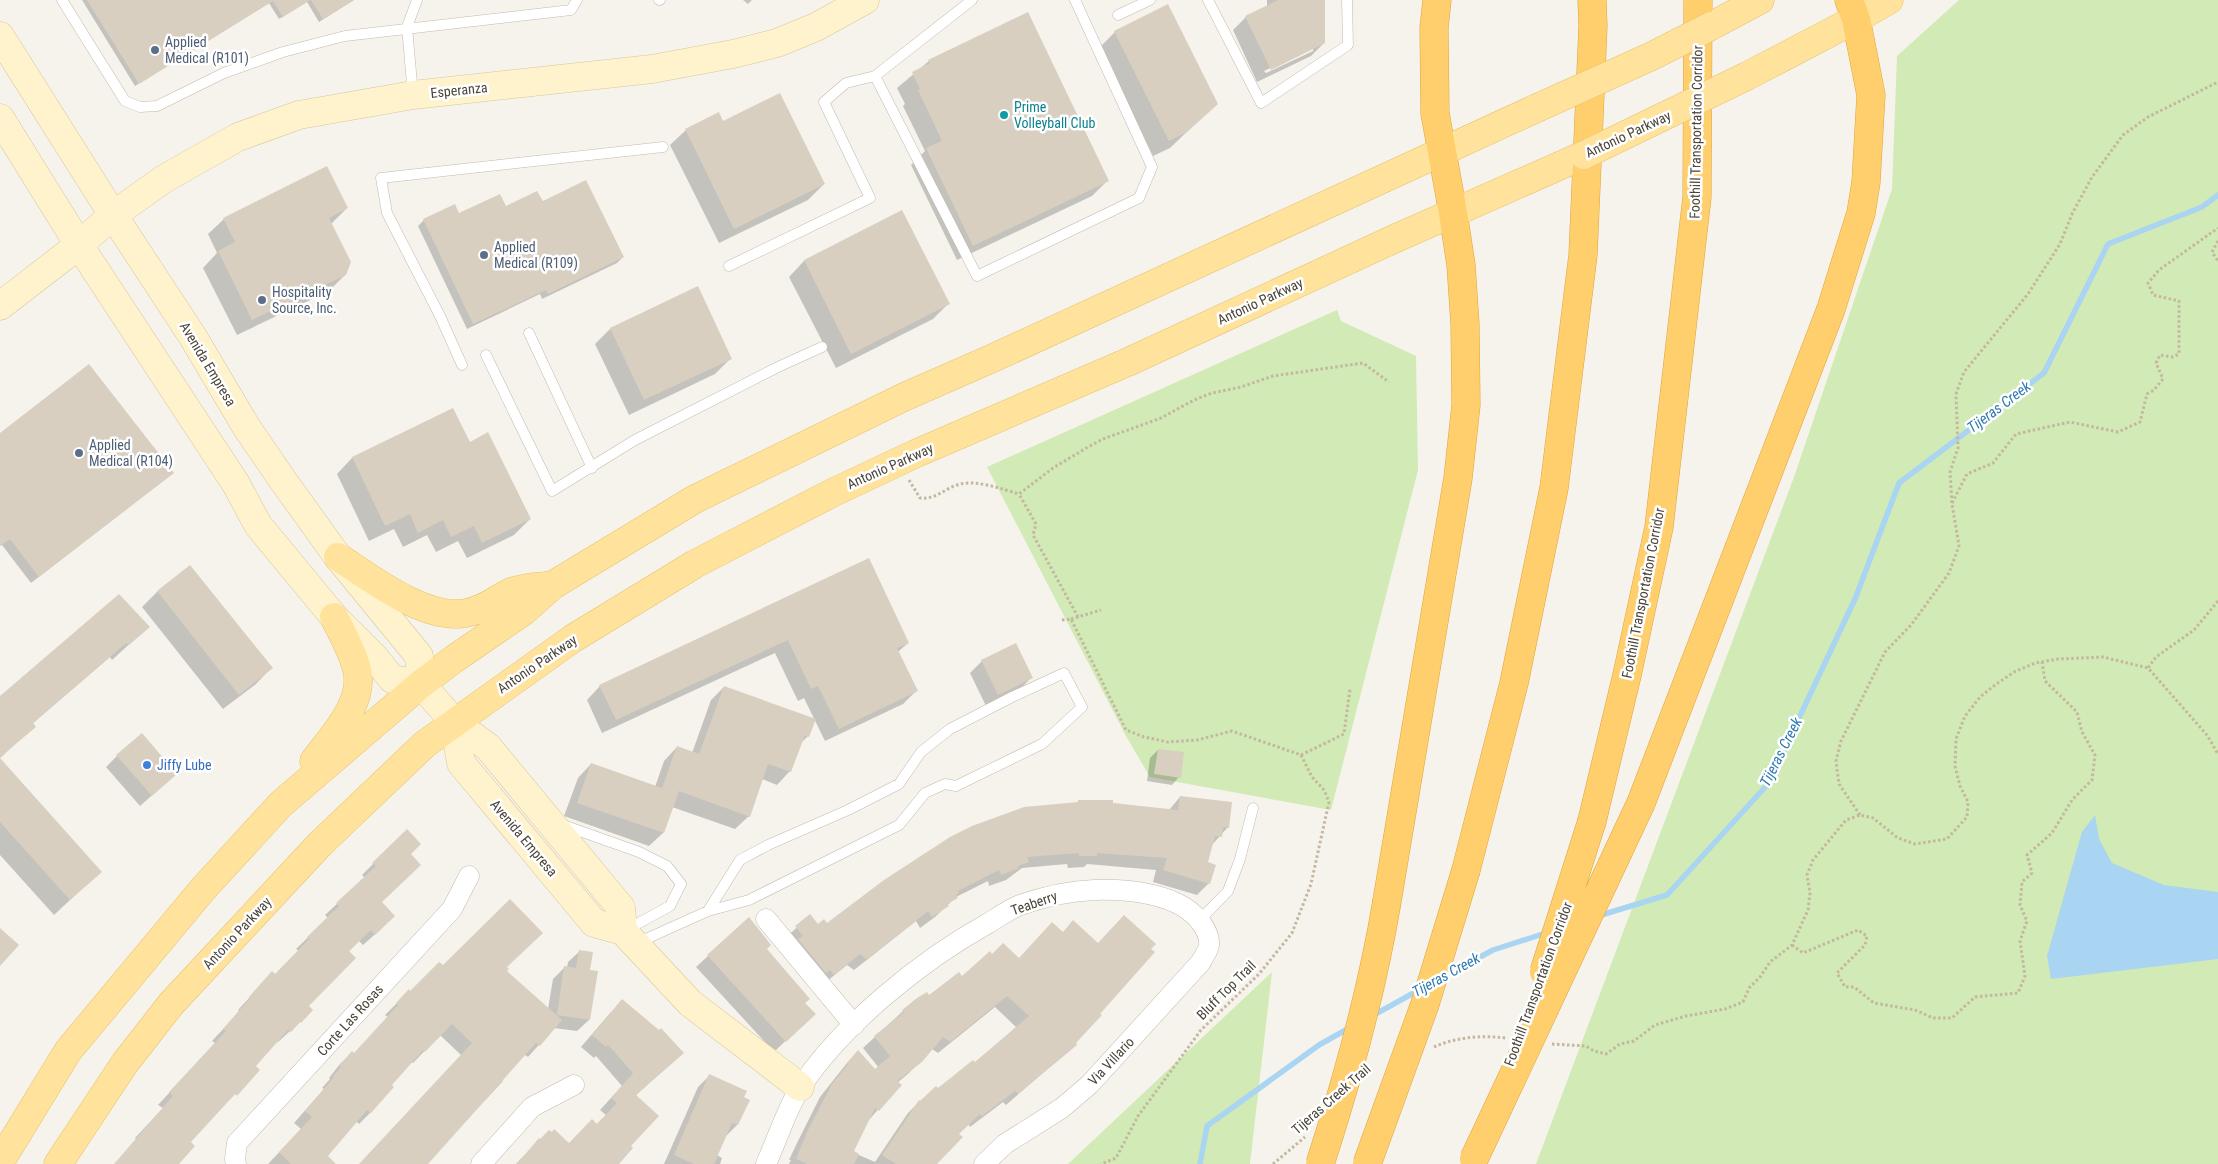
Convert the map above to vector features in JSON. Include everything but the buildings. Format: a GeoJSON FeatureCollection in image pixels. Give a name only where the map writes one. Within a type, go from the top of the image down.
{"type":"FeatureCollection","features":[{"type":"Feature","properties":{"kind":"highway"},"geometry":{"type":"LineString","coordinates":[[1320,1164],[1343,1093],[1377,958],[1458,478],[1466,405],[1465,324],[1461,266],[1435,113],[1434,28],[1437,0]]}},
{"type":"Feature","properties":{"kind":"highway"},"geometry":{"type":"LineString","coordinates":[[1367,1164],[1425,1004],[1466,870],[1514,684],[1554,488],[1583,255],[1593,26],[1592,0]]}},
{"type":"Feature","properties":{"kind":"highway","name":"Foothill Transportation Corridor"},"geometry":{"type":"LineString","coordinates":[[1473,1161],[1555,942],[1592,821],[1627,675],[1659,527],[1697,197],[1698,0]]}},
{"type":"Feature","properties":{"kind":"highway"},"geometry":{"type":"LineString","coordinates":[[1473,1161],[1641,803],[1831,309],[1861,213],[1866,182],[1871,95],[1853,10]]}},
{"type":"Feature","properties":{"kind":"main road","name":"Antonio Parkway"},"geometry":{"type":"LineString","coordinates":[[58,1164],[125,1063],[171,1004],[320,844],[425,744],[572,639],[687,569],[832,493],[1128,362],[1534,177],[1747,76],[1853,10],[1889,0]]}},
{"type":"Feature","properties":{"kind":"main road"},"geometry":{"type":"LineString","coordinates":[[282,804],[421,684],[524,611],[553,585],[695,499],[904,397],[1652,56],[1754,3]]}},
{"type":"Feature","properties":{"kind":"main road"},"geometry":{"type":"LineString","coordinates":[[338,557],[401,599],[434,610],[455,614],[488,607],[513,591],[553,585]]}},
{"type":"Feature","properties":{"kind":"main road"},"geometry":{"type":"LineString","coordinates":[[0,1162],[68,1051],[204,889],[282,804],[342,724],[353,704],[358,671],[334,617]]}},
{"type":"Feature","properties":{"kind":"street","name":"Esperanza"},"geometry":{"type":"LineString","coordinates":[[0,306],[113,215],[164,179],[238,138],[299,115],[413,95],[652,69],[733,54],[777,43],[816,26],[865,0]]}},
{"type":"Feature","properties":{"kind":"street","name":"Avenida Empresa"},"geometry":{"type":"LineString","coordinates":[[0,36],[193,337],[247,428],[338,557],[420,656],[421,684]]}},
{"type":"Feature","properties":{"kind":"street"},"geometry":{"type":"LineString","coordinates":[[0,118],[78,245],[236,484],[258,524],[334,617],[375,658],[392,679],[421,684],[454,722],[488,747],[621,908],[628,938],[690,1002],[800,1087]]}},
{"type":"Feature","properties":{"kind":"street","name":"Avenida Empresa"},"geometry":{"type":"LineString","coordinates":[[454,722],[461,763],[594,923],[628,938]]}},
{"type":"Feature","properties":{"kind":"street","name":"Corte Las Rosas"},"geometry":{"type":"LineString","coordinates":[[236,1164],[237,1143],[452,909],[469,876]]}},
{"type":"Feature","properties":{"kind":"street","name":"Teaberry"},"geometry":{"type":"LineString","coordinates":[[766,1164],[800,1087],[817,1064],[854,1025],[922,965],[973,931],[1019,906],[1062,894],[1094,890],[1129,891],[1164,898],[1188,910],[1204,926]]}},
{"type":"Feature","properties":{"kind":"street"},"geometry":{"type":"LineString","coordinates":[[766,919],[854,1025]]}},
{"type":"Feature","properties":{"kind":"street","name":"Via Villario"},"geometry":{"type":"LineString","coordinates":[[984,1164],[1005,1144],[1062,1108],[1090,1084],[1201,962],[1209,946],[1204,926]]}},
{"type":"Feature","properties":{"kind":"street"},"geometry":{"type":"LineString","coordinates":[[481,1164],[532,1108],[574,1085]]}},
{"type":"Feature","properties":{"kind":"lane"},"geometry":{"type":"LineString","coordinates":[[62,0],[125,101],[140,107],[158,106],[224,73],[283,52],[345,36],[408,27],[571,10],[577,0]]}},
{"type":"Feature","properties":{"kind":"lane"},"geometry":{"type":"LineString","coordinates":[[413,95],[408,27],[417,0]]}},
{"type":"Feature","properties":{"kind":"lane"},"geometry":{"type":"LineString","coordinates":[[729,266],[870,198],[824,102],[846,83],[875,76],[972,0]]}},
{"type":"Feature","properties":{"kind":"lane"},"geometry":{"type":"LineString","coordinates":[[875,76],[977,276],[1139,198],[1152,167],[1074,0]]}},
{"type":"Feature","properties":{"kind":"lane"},"geometry":{"type":"LineString","coordinates":[[1118,15],[1150,0]]}},
{"type":"Feature","properties":{"kind":"lane"},"geometry":{"type":"LineString","coordinates":[[1208,0],[1261,103],[1348,45],[1347,0]]}},
{"type":"Feature","properties":{"kind":"lane"},"geometry":{"type":"LineString","coordinates":[[462,365],[440,316],[387,213],[381,178],[663,147]]}},
{"type":"Feature","properties":{"kind":"lane"},"geometry":{"type":"LineString","coordinates":[[529,333],[592,468]]}},
{"type":"Feature","properties":{"kind":"lane"},"geometry":{"type":"LineString","coordinates":[[486,355],[552,491],[635,440],[778,367],[822,347]]}},
{"type":"Feature","properties":{"kind":"lane"},"geometry":{"type":"LineString","coordinates":[[628,938],[708,911],[748,900],[899,825],[925,793],[945,784],[956,786],[1042,744],[1082,707],[1064,673],[950,729],[920,752],[899,784],[740,860],[708,911]]}},
{"type":"Feature","properties":{"kind":"lane"},"geometry":{"type":"LineString","coordinates":[[1204,926],[1228,891],[1240,859],[1253,808]]}},
{"type":"Feature","properties":{"kind":"lane"},"geometry":{"type":"LineString","coordinates":[[548,819],[639,852],[667,866],[681,884],[670,906],[628,938]]}},
{"type":"Feature","properties":{"kind":"path"},"geometry":{"type":"LineString","coordinates":[[1860,815],[1839,784],[1836,761],[1839,748],[1885,652],[1911,625],[1950,573],[1959,546],[1952,504],[1950,472],[1958,448],[1956,394],[1964,372],[2028,294],[2060,244],[2072,214],[2092,177],[2123,135],[2148,117],[2218,82]]}},
{"type":"Feature","properties":{"kind":"path"},"geometry":{"type":"LineString","coordinates":[[1952,504],[1967,474],[1993,463],[2016,434],[2070,422],[2118,432],[2140,422],[2147,394],[2154,390],[2163,378],[2156,363],[2160,355],[2173,357],[2179,354],[2179,301],[2153,295],[2148,284],[2159,270],[2218,228]]}},
{"type":"Feature","properties":{"kind":"path"},"geometry":{"type":"LineString","coordinates":[[2218,241],[2212,252],[2218,261]]}},
{"type":"Feature","properties":{"kind":"path"},"geometry":{"type":"LineString","coordinates":[[1019,494],[1041,476],[1088,447],[1104,439],[1161,418],[1194,400],[1212,393],[1241,387],[1273,376],[1363,363],[1389,382]]}},
{"type":"Feature","properties":{"kind":"path"},"geometry":{"type":"LineString","coordinates":[[900,462],[916,494],[920,498],[929,499],[961,484],[1000,488],[1019,494],[1036,524],[1033,535],[1078,617]]}},
{"type":"Feature","properties":{"kind":"path"},"geometry":{"type":"LineString","coordinates":[[2148,668],[2156,657],[2194,630],[2218,601]]}},
{"type":"Feature","properties":{"kind":"path"},"geometry":{"type":"LineString","coordinates":[[1062,620],[1101,610]]}},
{"type":"Feature","properties":{"kind":"path"},"geometry":{"type":"LineString","coordinates":[[1071,619],[1126,730],[1144,737],[1168,742],[1197,740],[1232,732],[1302,755],[1344,734],[1350,689]]}},
{"type":"Feature","properties":{"kind":"path"},"geometry":{"type":"LineString","coordinates":[[1546,1043],[1586,1046],[1594,1051],[1606,1054],[1620,1044],[1634,1041],[1655,1025],[1686,1016],[1725,1009],[1743,1002],[1750,988],[1770,962],[1792,945],[1808,910],[1810,892],[1807,875],[1813,860],[1846,820],[1860,815],[1872,818],[1898,838],[1915,844],[1947,839],[1967,817],[1968,802],[1955,766],[1956,739],[1965,716],[1980,697],[2014,672],[2058,658],[2103,657],[2148,668],[2202,728],[2218,754]]}},
{"type":"Feature","properties":{"kind":"path"},"geometry":{"type":"LineString","coordinates":[[1792,945],[1803,953],[1858,930],[1867,936],[1865,945],[1837,973],[1845,987],[1854,987],[1874,1003],[1916,1010],[1932,1018],[1952,1018],[1975,997],[2018,993],[2025,976],[2020,941],[2027,921],[2020,905],[2022,882],[2032,873],[2027,855],[2052,833],[2072,800],[2092,780],[2095,756],[2082,732],[2078,712],[2046,681],[2042,662]]}},
{"type":"Feature","properties":{"kind":"path","name":"Bluff Top Trail"},"geometry":{"type":"LineString","coordinates":[[1101,1164],[1116,1158],[1138,1116],[1201,1030],[1259,974],[1292,933],[1311,884],[1329,802],[1324,790],[1312,777],[1302,755]]}},
{"type":"Feature","properties":{"kind":"path"},"geometry":{"type":"LineString","coordinates":[[1432,1048],[1446,1041],[1480,1037],[1511,1039]]}},
{"type":"Feature","properties":{"kind":"path","name":"Tijeras Creek Trail"},"geometry":{"type":"LineString","coordinates":[[1273,1164],[1308,1134]]}},
{"type":"Feature","properties":{"kind":"green space"},"geometry":{"type":"Polygon","coordinates":[[[1959,0],[2218,0],[2218,1164],[1536,1164],[1794,477],[1892,189],[1897,56],[1959,0]]]}},
{"type":"Feature","properties":{"kind":"green space"},"geometry":{"type":"Polygon","coordinates":[[[1337,310],[1341,321],[1416,356],[1418,470],[1331,810],[1150,777],[1126,736],[987,467],[1337,310]]]}},
{"type":"Feature","properties":{"kind":"green space"},"geometry":{"type":"Polygon","coordinates":[[[1272,972],[1250,1164],[1068,1164],[1272,972]]]}},
{"type":"Feature","properties":{"kind":"water"},"geometry":{"type":"Polygon","coordinates":[[[2095,815],[2099,839],[2112,863],[2164,885],[2218,892],[2218,959],[2051,979],[2047,956],[2082,832],[2095,815]]]}},
{"type":"Feature","properties":{"kind":"waterway","name":"Tijeras Creek"},"geometry":{"type":"LineString","coordinates":[[1598,916],[1667,895],[1768,784],[1855,599],[1899,483],[2044,373],[2108,244],[2202,207],[2218,195]]}},
{"type":"Feature","properties":{"kind":"waterway","name":"Tijeras Creek"},"geometry":{"type":"LineString","coordinates":[[1443,977],[1493,950],[1549,932]]}},
{"type":"Feature","properties":{"kind":"waterway","name":"Tijeras Creek"},"geometry":{"type":"LineString","coordinates":[[1372,1016],[1419,990]]}},
{"type":"Feature","properties":{"kind":"waterway","name":"Tijeras Creek"},"geometry":{"type":"LineString","coordinates":[[1200,1164],[1207,1126],[1319,1045],[1351,1027]]}},
{"type":"Feature","properties":{"kind":"place","name":"Applied Medical (R101)"},"geometry":{"type":"Point","coordinates":[155,50]}},
{"type":"Feature","properties":{"kind":"place","name":"Prime Volleyball Club"},"geometry":{"type":"Point","coordinates":[1004,115]}},
{"type":"Feature","properties":{"kind":"place","name":"Applied Medical (R109)"},"geometry":{"type":"Point","coordinates":[484,255]}},
{"type":"Feature","properties":{"kind":"place","name":"Hospitality Source, Inc."},"geometry":{"type":"Point","coordinates":[262,300]}},
{"type":"Feature","properties":{"kind":"place","name":"Applied Medical (R104)"},"geometry":{"type":"Point","coordinates":[79,453]}},
{"type":"Feature","properties":{"kind":"place","name":"Jiffy Lube"},"geometry":{"type":"Point","coordinates":[147,765]}}]}
